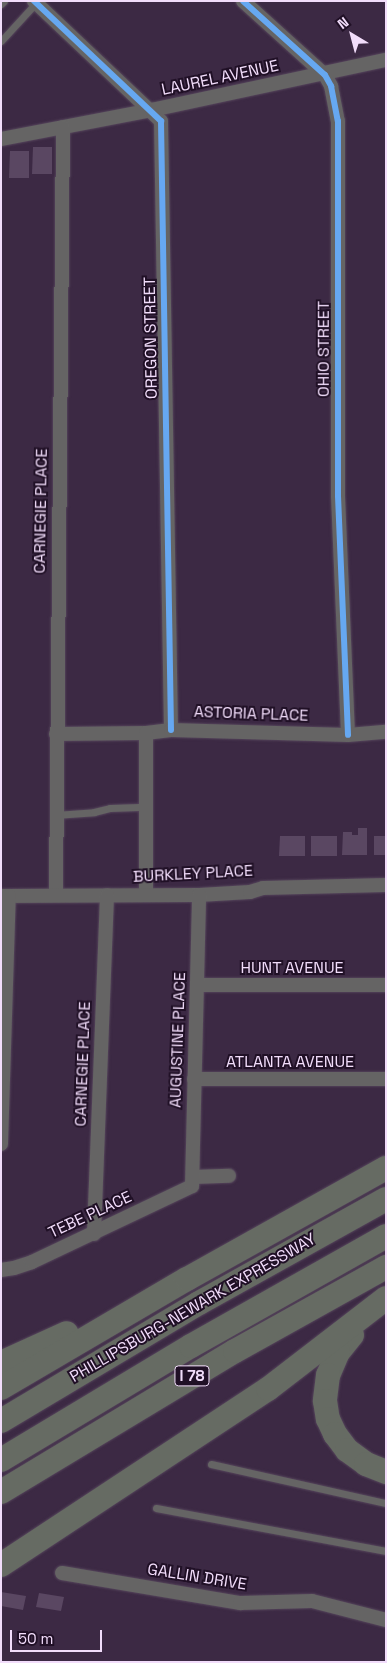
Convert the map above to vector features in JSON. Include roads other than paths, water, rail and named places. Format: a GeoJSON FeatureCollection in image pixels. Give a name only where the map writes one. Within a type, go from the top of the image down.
{"type":"FeatureCollection","features":[{"type":"Feature","properties":{"kind":"highway","name":"PHILLIPSBURG-NEWARK EXPRESSWAY"},"geometry":{"type":"LineString","coordinates":[[1,1388],[187,1279],[386,1168]]}},
{"type":"Feature","properties":{"kind":"highway","name":"PHILLIPSBURG-NEWARK EXPRESSWAY"},"geometry":{"type":"LineString","coordinates":[[1,1420],[199,1302],[386,1199]]}},
{"type":"Feature","properties":{"kind":"highway","name":"PHILLIPSBURG-NEWARK EXPRESSWAY"},"geometry":{"type":"LineString","coordinates":[[1,1460],[198,1341],[386,1236]]}},
{"type":"Feature","properties":{"kind":"highway","name":"I 78"},"geometry":{"type":"LineString","coordinates":[[1,1492],[202,1370],[386,1267]]}},
{"type":"Feature","properties":{"kind":"highway"},"geometry":{"type":"LineString","coordinates":[[1,1363],[187,1279]]}},
{"type":"Feature","properties":{"kind":"highway"},"geometry":{"type":"LineString","coordinates":[[383,1300],[348,1338],[333,1360],[328,1375],[325,1401],[331,1426],[342,1444],[360,1460],[386,1472]]}},
{"type":"Feature","properties":{"kind":"highway"},"geometry":{"type":"LineString","coordinates":[[1,1565],[268,1389],[383,1300]]}},
{"type":"Feature","properties":{"kind":"street","name":"OHIO STREET"},"geometry":{"type":"LineString","coordinates":[[243,1],[325,75],[331,86],[338,122],[338,496],[348,734]]}},
{"type":"Feature","properties":{"kind":"street","name":"OREGON STREET"},"geometry":{"type":"LineString","coordinates":[[35,2],[152,110],[161,121],[171,730]]}},
{"type":"Feature","properties":{"kind":"street","name":"LAUREL AVENUE"},"geometry":{"type":"LineString","coordinates":[[1,139],[325,75],[386,60]]}},
{"type":"Feature","properties":{"kind":"street","name":"CARNEGIE PLACE"},"geometry":{"type":"LineString","coordinates":[[56,895],[55,815],[63,128]]}},
{"type":"Feature","properties":{"kind":"street","name":"ASTORIA PLACE"},"geometry":{"type":"LineString","coordinates":[[56,734],[146,733],[171,730],[348,734],[386,732]]}},
{"type":"Feature","properties":{"kind":"street"},"geometry":{"type":"LineString","coordinates":[[146,733],[146,895]]}},
{"type":"Feature","properties":{"kind":"street","name":"BURKLEY PLACE"},"geometry":{"type":"LineString","coordinates":[[5,896],[199,895],[250,892],[263,888],[386,885]]}},
{"type":"Feature","properties":{"kind":"street","name":"CARNEGIE PLACE"},"geometry":{"type":"LineString","coordinates":[[94,1234],[107,895]]}},
{"type":"Feature","properties":{"kind":"street","name":"AUGUSTINE PLACE"},"geometry":{"type":"LineString","coordinates":[[193,1182],[199,895]]}},
{"type":"Feature","properties":{"kind":"street"},"geometry":{"type":"LineString","coordinates":[[1,1144],[5,896]]}},
{"type":"Feature","properties":{"kind":"street","name":"HUNT AVENUE"},"geometry":{"type":"LineString","coordinates":[[198,985],[386,985]]}},
{"type":"Feature","properties":{"kind":"street","name":"ATLANTA AVENUE"},"geometry":{"type":"LineString","coordinates":[[194,1079],[386,1079]]}},
{"type":"Feature","properties":{"kind":"street"},"geometry":{"type":"LineString","coordinates":[[193,1182],[229,1176]]}},
{"type":"Feature","properties":{"kind":"street","name":"TEBE PLACE"},"geometry":{"type":"LineString","coordinates":[[1,1270],[32,1262],[94,1234],[193,1182]]}},
{"type":"Feature","properties":{"kind":"street","name":"GALLIN DRIVE"},"geometry":{"type":"LineString","coordinates":[[62,1572],[240,1603],[312,1602],[386,1620]]}},
{"type":"Feature","properties":{"kind":"lane"},"geometry":{"type":"LineString","coordinates":[[1,41],[35,2]]}},
{"type":"Feature","properties":{"kind":"lane"},"geometry":{"type":"LineString","coordinates":[[55,815],[94,812],[110,808],[147,807]]}},
{"type":"Feature","properties":{"kind":"lane"},"geometry":{"type":"LineString","coordinates":[[211,1464],[386,1503]]}},
{"type":"Feature","properties":{"kind":"lane"},"geometry":{"type":"LineString","coordinates":[[156,1508],[386,1551]]}}]}
